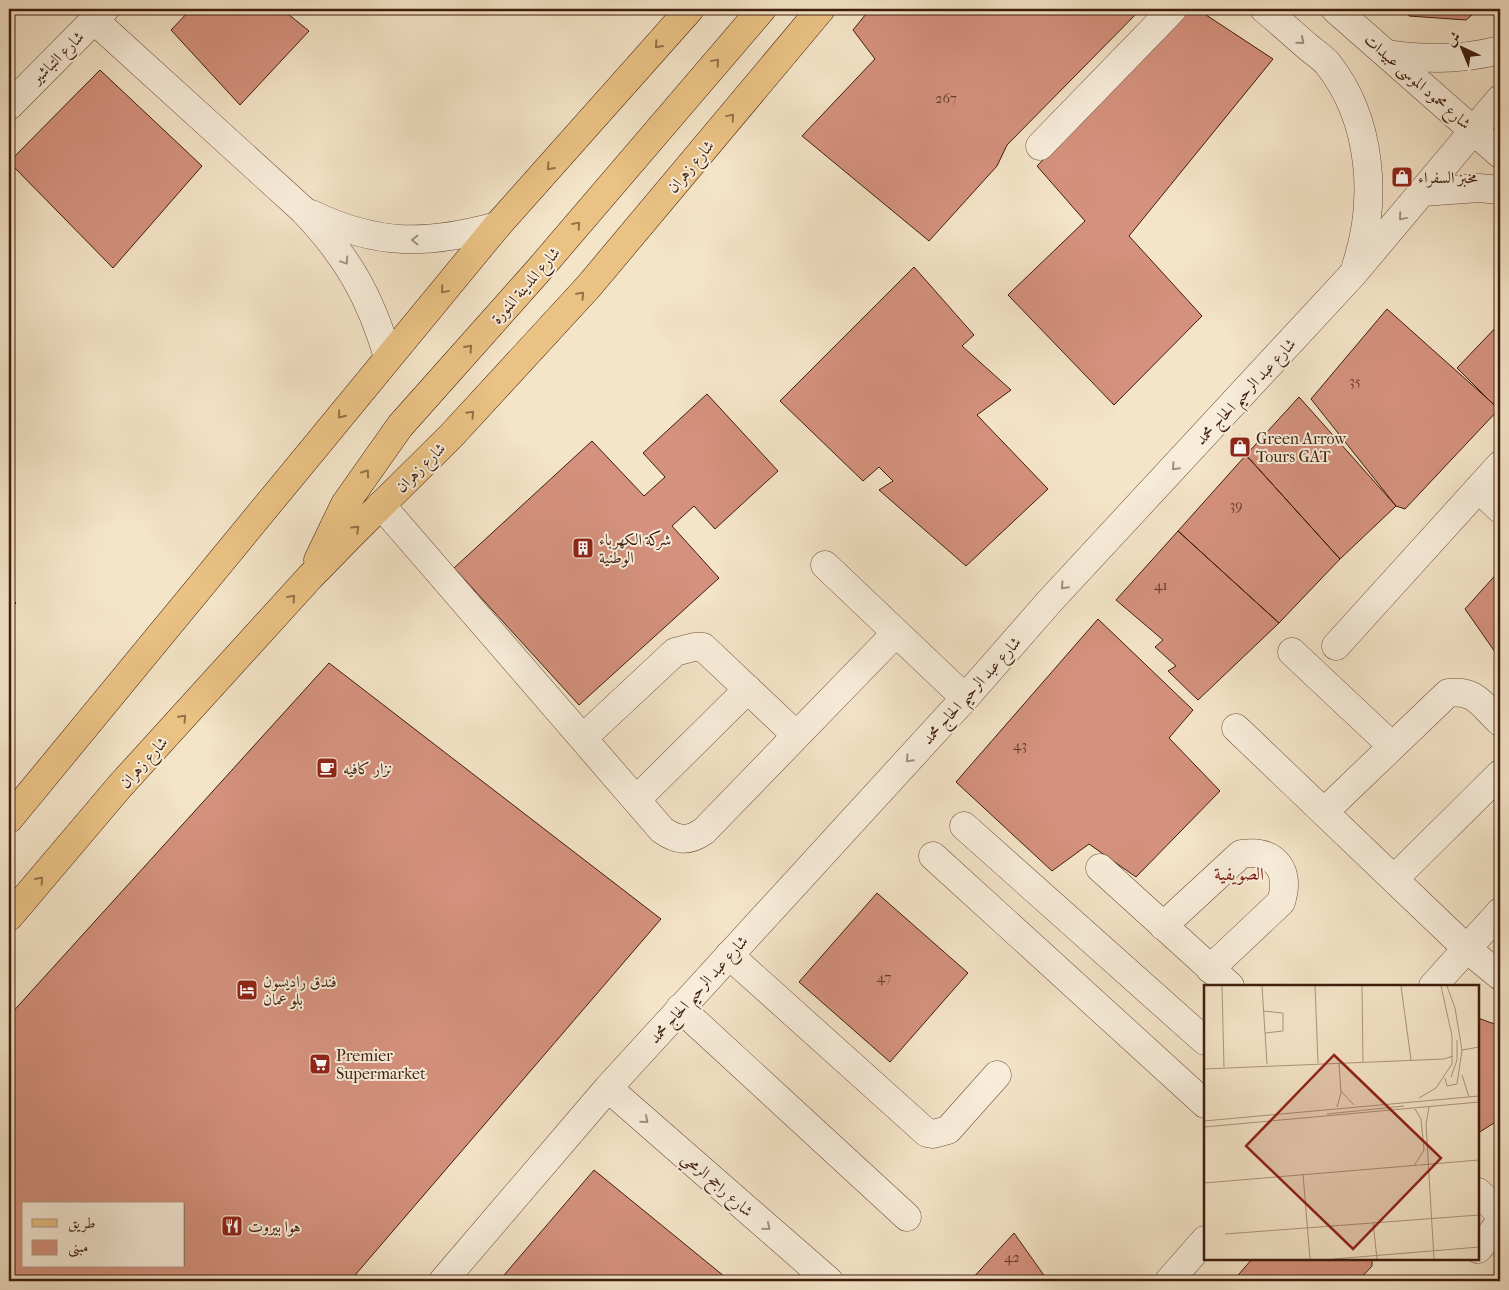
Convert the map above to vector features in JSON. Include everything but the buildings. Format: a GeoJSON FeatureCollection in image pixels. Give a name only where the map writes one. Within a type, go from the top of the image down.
{"type":"FeatureCollection","features":[{"type":"Feature","properties":{"kind":"main road"},"geometry":{"type":"LineString","coordinates":[[9,820],[497,226],[690,9]]}},
{"type":"Feature","properties":{"kind":"main road","name":"شارع المدينة المنورة"},"geometry":{"type":"LineString","coordinates":[[310,577],[331,529],[345,504],[400,426],[537,272],[762,9]]}},
{"type":"Feature","properties":{"kind":"main road","name":"شارع زهران"},"geometry":{"type":"LineString","coordinates":[[9,917],[120,786],[310,577],[451,436],[589,286],[821,9]]}},
{"type":"Feature","properties":{"kind":"street"},"geometry":{"type":"LineString","coordinates":[[1040,146],[1173,9]]}},
{"type":"Feature","properties":{"kind":"street"},"geometry":{"type":"LineString","coordinates":[[1264,9],[1327,63],[1342,87],[1354,112],[1368,165],[1369,192],[1362,248],[1353,274]]}},
{"type":"Feature","properties":{"kind":"street","name":"شارع محمود الموسى عبيدات"},"geometry":{"type":"LineString","coordinates":[[1336,9],[1500,154]]}},
{"type":"Feature","properties":{"kind":"street"},"geometry":{"type":"LineString","coordinates":[[99,14],[303,210],[322,231],[340,253],[356,278],[380,329],[388,357]]}},
{"type":"Feature","properties":{"kind":"street","name":"شارع التباشير"},"geometry":{"type":"LineString","coordinates":[[9,106],[99,14]]}},
{"type":"Feature","properties":{"kind":"street"},"geometry":{"type":"LineString","coordinates":[[1388,54],[1418,58],[1450,59],[1481,55],[1500,50]]}},
{"type":"Feature","properties":{"kind":"street","name":"شارع عبد الرحيم الحاج محمد"},"geometry":{"type":"LineString","coordinates":[[443,1281],[608,1088],[680,1008],[965,698],[1049,602],[1353,274],[1500,99]]}},
{"type":"Feature","properties":{"kind":"street"},"geometry":{"type":"LineString","coordinates":[[1423,192],[1479,188],[1500,190]]}},
{"type":"Feature","properties":{"kind":"street"},"geometry":{"type":"LineString","coordinates":[[303,210],[333,225],[365,234],[398,240],[432,240],[465,235],[497,226]]}},
{"type":"Feature","properties":{"kind":"street"},"geometry":{"type":"LineString","coordinates":[[1336,646],[1500,465]]}},
{"type":"Feature","properties":{"kind":"street"},"geometry":{"type":"LineString","coordinates":[[1479,489],[1500,509]]}},
{"type":"Feature","properties":{"kind":"street"},"geometry":{"type":"LineString","coordinates":[[381,505],[662,830],[672,837],[682,839],[694,837],[704,830],[896,633]]}},
{"type":"Feature","properties":{"kind":"street"},"geometry":{"type":"LineString","coordinates":[[825,565],[965,698]]}},
{"type":"Feature","properties":{"kind":"street"},"geometry":{"type":"LineString","coordinates":[[583,738],[675,652],[685,648],[703,647],[796,735]]}},
{"type":"Feature","properties":{"kind":"street"},"geometry":{"type":"LineString","coordinates":[[1292,652],[1392,746]]}},
{"type":"Feature","properties":{"kind":"street"},"geometry":{"type":"LineString","coordinates":[[636,800],[748,689]]}},
{"type":"Feature","properties":{"kind":"street"},"geometry":{"type":"LineString","coordinates":[[1324,812],[1448,693],[1460,691],[1469,693],[1500,722]]}},
{"type":"Feature","properties":{"kind":"street"},"geometry":{"type":"LineString","coordinates":[[1236,728],[1467,949],[1500,976]]}},
{"type":"Feature","properties":{"kind":"street"},"geometry":{"type":"LineString","coordinates":[[1394,879],[1500,774]]}},
{"type":"Feature","properties":{"kind":"street"},"geometry":{"type":"LineString","coordinates":[[964,826],[1204,1040]]}},
{"type":"Feature","properties":{"kind":"street"},"geometry":{"type":"LineString","coordinates":[[1100,868],[1163,926],[1220,977],[1281,902],[1285,889],[1284,876],[1278,864],[1267,855],[1255,852],[1241,854],[1163,926]]}},
{"type":"Feature","properties":{"kind":"street"},"geometry":{"type":"LineString","coordinates":[[933,856],[1204,1103]]}},
{"type":"Feature","properties":{"kind":"street"},"geometry":{"type":"LineString","coordinates":[[1435,985],[1500,912]]}},
{"type":"Feature","properties":{"kind":"street"},"geometry":{"type":"LineString","coordinates":[[729,954],[926,1133],[934,1134],[948,1130],[997,1075]]}},
{"type":"Feature","properties":{"kind":"street"},"geometry":{"type":"LineString","coordinates":[[680,1008],[907,1217]]}},
{"type":"Feature","properties":{"kind":"street","name":"شارع راجح الرمحي"},"geometry":{"type":"LineString","coordinates":[[608,1088],[823,1279]]}},
{"type":"Feature","properties":{"kind":"street"},"geometry":{"type":"LineString","coordinates":[[1479,1193],[1498,1210],[1500,1216],[1499,1223],[1479,1248]]}},
{"type":"Feature","properties":{"kind":"street"},"geometry":{"type":"LineString","coordinates":[[1168,1281],[1204,1241]]}},
{"type":"Feature","properties":{"kind":"place","name":"مخبز السفراء"},"geometry":{"type":"Point","coordinates":[1402,177]}},
{"type":"Feature","properties":{"kind":"place","name":"Green Arrow Tours GAT"},"geometry":{"type":"Point","coordinates":[1240,447]}},
{"type":"Feature","properties":{"kind":"place","name":"شركة الكهرباء الوطنية"},"geometry":{"type":"Point","coordinates":[583,548]}},
{"type":"Feature","properties":{"kind":"place","name":"نزار كافيه"},"geometry":{"type":"Point","coordinates":[327,768]}},
{"type":"Feature","properties":{"kind":"place","name":"فندق راديسون بلو عمان"},"geometry":{"type":"Point","coordinates":[247,990]}},
{"type":"Feature","properties":{"kind":"place","name":"Premier Supermarket"},"geometry":{"type":"Point","coordinates":[320,1064]}},
{"type":"Feature","properties":{"kind":"place","name":"هوا بيروت"},"geometry":{"type":"Point","coordinates":[232,1226]}},
{"type":"Feature","properties":{"kind":"district","name":"الصويفية"},"geometry":{"type":"Point","coordinates":[1239,874]}}]}
